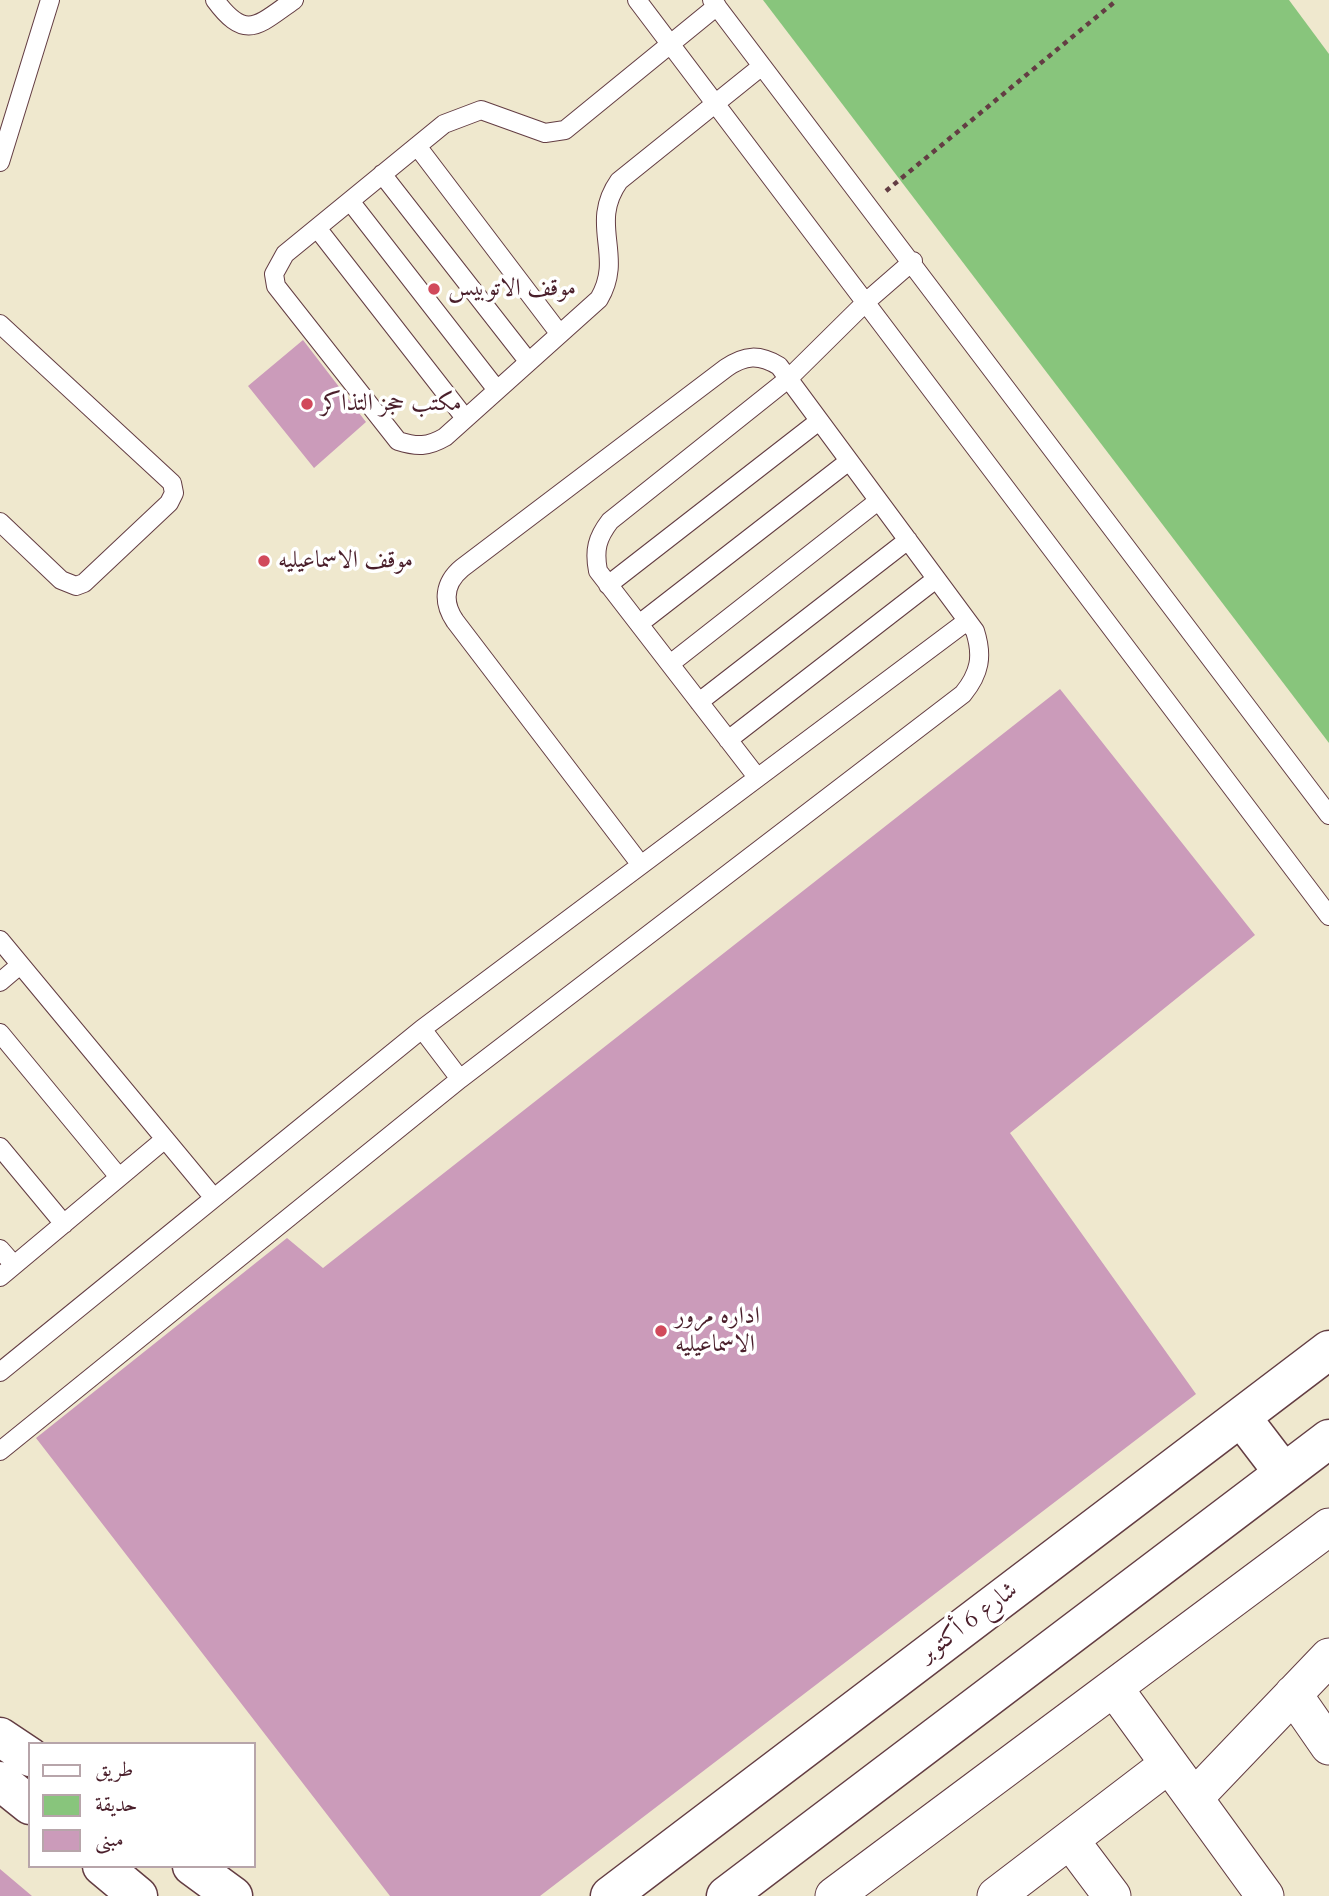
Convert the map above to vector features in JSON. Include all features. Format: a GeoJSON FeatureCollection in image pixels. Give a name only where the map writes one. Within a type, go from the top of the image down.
{"type":"FeatureCollection","features":[{"type":"Feature","properties":{"kind":"street","name":"شارع 6 أكتوبر"},"geometry":{"type":"LineString","coordinates":[[610,1896],[1329,1350]]}},
{"type":"Feature","properties":{"kind":"street"},"geometry":{"type":"LineString","coordinates":[[1241,1417],[1283,1472]]}},
{"type":"Feature","properties":{"kind":"street"},"geometry":{"type":"LineString","coordinates":[[726,1896],[1329,1439]]}},
{"type":"Feature","properties":{"kind":"street"},"geometry":{"type":"LineString","coordinates":[[834,1896],[1329,1527]]}},
{"type":"Feature","properties":{"kind":"street"},"geometry":{"type":"LineString","coordinates":[[1194,1798],[1329,1657]]}},
{"type":"Feature","properties":{"kind":"street"},"geometry":{"type":"LineString","coordinates":[[1114,1688],[1265,1896]]}},
{"type":"Feature","properties":{"kind":"street"},"geometry":{"type":"LineString","coordinates":[[1293,1694],[1329,1746]]}},
{"type":"Feature","properties":{"kind":"street"},"geometry":{"type":"LineString","coordinates":[[0,1737],[28,1756]]}},
{"type":"Feature","properties":{"kind":"street"},"geometry":{"type":"LineString","coordinates":[[996,1896],[1169,1764]]}},
{"type":"Feature","properties":{"kind":"street"},"geometry":{"type":"LineString","coordinates":[[0,1781],[28,1803]]}},
{"type":"Feature","properties":{"kind":"street"},"geometry":{"type":"LineString","coordinates":[[1070,1840],[1112,1896]]}},
{"type":"Feature","properties":{"kind":"street"},"geometry":{"type":"LineString","coordinates":[[104,1868],[138,1896]]}},
{"type":"Feature","properties":{"kind":"street"},"geometry":{"type":"LineString","coordinates":[[195,1868],[233,1896]]}},
{"type":"Feature","properties":{"kind":"lane"},"geometry":{"type":"LineString","coordinates":[[0,162],[50,0]]}},
{"type":"Feature","properties":{"kind":"lane"},"geometry":{"type":"LineString","coordinates":[[215,0],[229,19],[244,26],[261,23],[294,0]]}},
{"type":"Feature","properties":{"kind":"lane"},"geometry":{"type":"LineString","coordinates":[[637,0],[1329,916]]}},
{"type":"Feature","properties":{"kind":"lane"},"geometry":{"type":"LineString","coordinates":[[762,65],[629,172],[612,191],[604,215],[611,269],[607,285],[599,299],[466,418],[434,443],[422,446],[398,441],[276,286],[278,263],[444,124],[481,110],[545,133],[565,131],[671,44],[715,3],[913,261],[1329,815]]}},
{"type":"Feature","properties":{"kind":"lane"},"geometry":{"type":"LineString","coordinates":[[417,146],[559,333]]}},
{"type":"Feature","properties":{"kind":"lane"},"geometry":{"type":"LineString","coordinates":[[382,174],[528,361]]}},
{"type":"Feature","properties":{"kind":"lane"},"geometry":{"type":"LineString","coordinates":[[350,201],[497,390]]}},
{"type":"Feature","properties":{"kind":"lane"},"geometry":{"type":"LineString","coordinates":[[317,228],[466,418]]}},
{"type":"Feature","properties":{"kind":"lane"},"geometry":{"type":"LineString","coordinates":[[757,777],[598,571],[594,554],[599,536],[610,521],[788,379],[867,301],[913,261]]}},
{"type":"Feature","properties":{"kind":"lane"},"geometry":{"type":"LineString","coordinates":[[0,324],[172,483],[174,494],[169,503],[84,583],[76,586],[61,580],[0,522]]}},
{"type":"Feature","properties":{"kind":"lane"},"geometry":{"type":"LineString","coordinates":[[0,1451],[460,1079],[963,694],[974,680],[979,665],[980,648],[975,631],[779,366],[766,358],[752,356],[738,360],[462,568],[449,582],[446,591],[446,602],[455,621],[641,865]]}},
{"type":"Feature","properties":{"kind":"lane"},"geometry":{"type":"LineString","coordinates":[[608,585],[819,421]]}},
{"type":"Feature","properties":{"kind":"lane"},"geometry":{"type":"LineString","coordinates":[[639,624],[849,461]]}},
{"type":"Feature","properties":{"kind":"lane"},"geometry":{"type":"LineString","coordinates":[[670,664],[878,501]]}},
{"type":"Feature","properties":{"kind":"lane"},"geometry":{"type":"LineString","coordinates":[[699,702],[908,540]]}},
{"type":"Feature","properties":{"kind":"lane"},"geometry":{"type":"LineString","coordinates":[[728,740],[936,579]]}},
{"type":"Feature","properties":{"kind":"lane"},"geometry":{"type":"LineString","coordinates":[[0,1372],[422,1030],[967,621]]}},
{"type":"Feature","properties":{"kind":"lane"},"geometry":{"type":"LineString","coordinates":[[0,940],[214,1198]]}},
{"type":"Feature","properties":{"kind":"lane"},"geometry":{"type":"LineString","coordinates":[[0,982],[20,965]]}},
{"type":"Feature","properties":{"kind":"lane"},"geometry":{"type":"LineString","coordinates":[[422,1030],[460,1079]]}},
{"type":"Feature","properties":{"kind":"lane"},"geometry":{"type":"LineString","coordinates":[[0,1033],[119,1177]]}},
{"type":"Feature","properties":{"kind":"lane"},"geometry":{"type":"LineString","coordinates":[[0,1248],[7,1271],[165,1139]]}},
{"type":"Feature","properties":{"kind":"lane"},"geometry":{"type":"LineString","coordinates":[[0,1147],[64,1224]]}},
{"type":"Feature","properties":{"kind":"path"},"geometry":{"type":"LineString","coordinates":[[870,205],[1117,0]]}},
{"type":"Feature","properties":{"kind":"green space"},"geometry":{"type":"Polygon","coordinates":[[[763,0],[1289,0],[1329,54],[1329,743],[763,0]]]}},
{"type":"Feature","properties":{"kind":"building","name":"مكتب حجز التذاكر"},"geometry":{"type":"Polygon","coordinates":[[[303,340],[366,422],[314,468],[248,386],[303,340]]]}},
{"type":"Feature","properties":{"kind":"building","name":"اداره مرور الاسماعيليه"},"geometry":{"type":"Polygon","coordinates":[[[1060,689],[1255,935],[1010,1133],[1196,1394],[540,1896],[390,1896],[36,1438],[287,1238],[323,1268],[1060,689]]]}},
{"type":"Feature","properties":{"kind":"building"},"geometry":{"type":"Polygon","coordinates":[[[0,1869],[32,1896],[0,1896],[0,1869]]]}},
{"type":"Feature","properties":{"kind":"place","name":"موقف الاتوبيس"},"geometry":{"type":"Point","coordinates":[434,289]}},
{"type":"Feature","properties":{"kind":"place","name":"مكتب حجز التذاكر"},"geometry":{"type":"Point","coordinates":[307,404]}},
{"type":"Feature","properties":{"kind":"place","name":"موقف الاسماعيليه"},"geometry":{"type":"Point","coordinates":[264,561]}},
{"type":"Feature","properties":{"kind":"place","name":"اداره مرور الاسماعيليه"},"geometry":{"type":"Point","coordinates":[661,1331]}}]}
